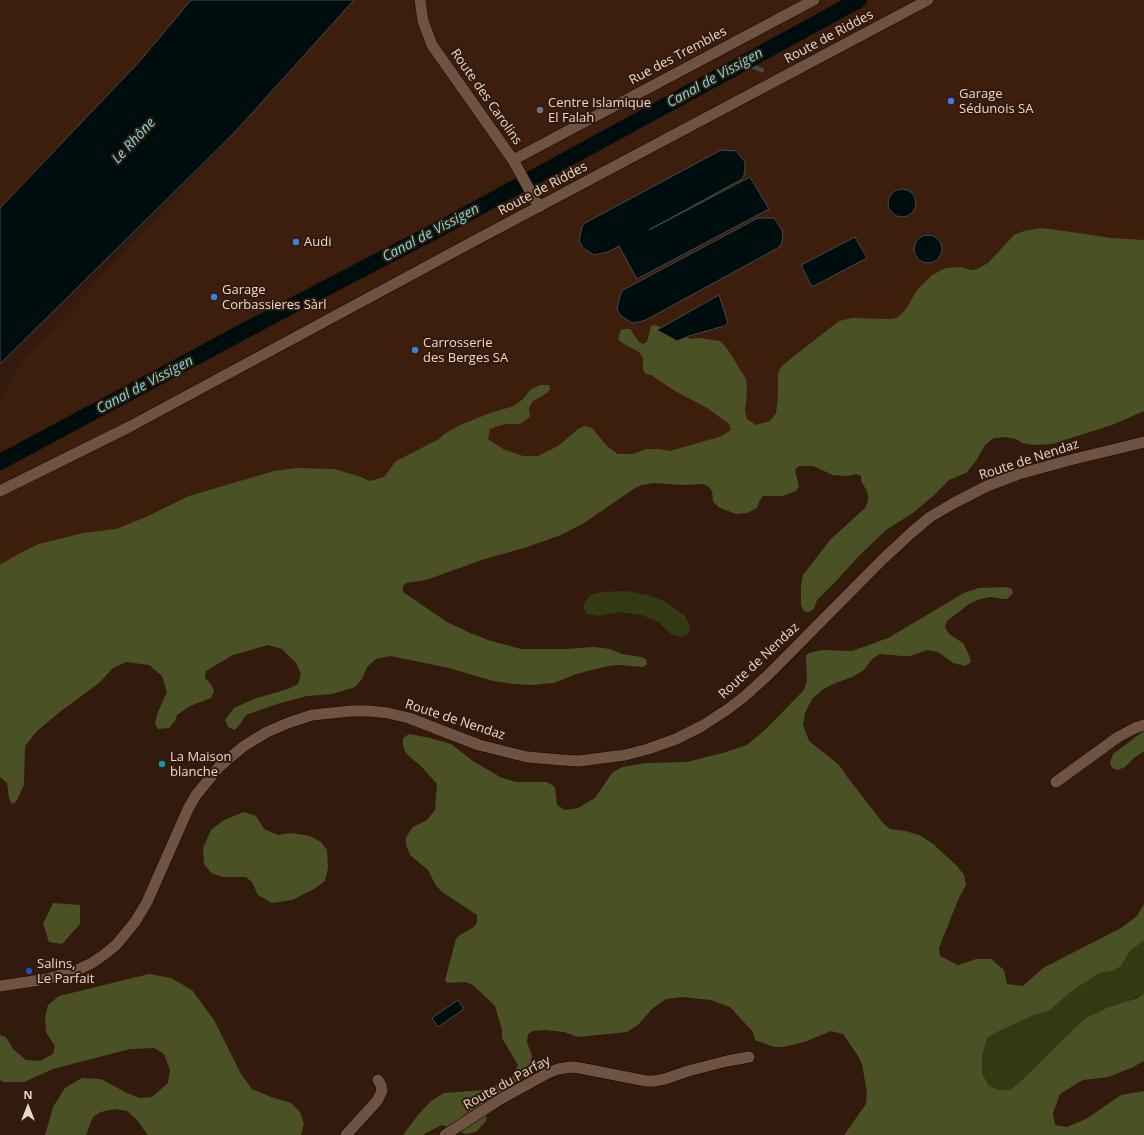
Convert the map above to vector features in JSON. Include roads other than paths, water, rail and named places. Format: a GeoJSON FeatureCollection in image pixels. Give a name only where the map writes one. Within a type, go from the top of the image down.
{"type":"FeatureCollection","features":[{"type":"Feature","properties":{"kind":"street","name":"Route des Carolins"},"geometry":{"type":"LineString","coordinates":[[420,0],[423,21],[432,45],[513,160],[539,207]]}},
{"type":"Feature","properties":{"kind":"street","name":"Rue des Trembles"},"geometry":{"type":"LineString","coordinates":[[513,160],[814,0]]}},
{"type":"Feature","properties":{"kind":"street","name":"Route de Riddes"},"geometry":{"type":"LineString","coordinates":[[0,491],[129,427],[928,0]]}},
{"type":"Feature","properties":{"kind":"street","name":"Route de Nendaz"},"geometry":{"type":"LineString","coordinates":[[0,986],[47,979],[75,971],[92,963],[116,945],[135,922],[147,902],[188,809],[196,795],[219,767],[248,744],[267,732],[312,715],[350,711],[369,711],[388,713],[409,718],[479,745],[527,757],[579,761],[625,755],[648,749],[676,739],[702,726],[745,696],[768,675],[883,559],[930,517],[987,486],[1019,474],[1144,442]]}},
{"type":"Feature","properties":{"kind":"street"},"geometry":{"type":"LineString","coordinates":[[1056,782],[1118,737],[1144,725]]}},
{"type":"Feature","properties":{"kind":"street","name":"Route du Parfay"},"geometry":{"type":"LineString","coordinates":[[445,1135],[499,1100],[558,1069],[571,1067],[580,1068],[646,1081],[654,1081],[665,1080],[695,1069],[749,1057]]}},
{"type":"Feature","properties":{"kind":"street"},"geometry":{"type":"LineString","coordinates":[[346,1135],[377,1101],[382,1091],[378,1080]]}},
{"type":"Feature","properties":{"kind":"water","name":"Le Rhône"},"geometry":{"type":"Polygon","coordinates":[[[191,0],[354,0],[234,133],[0,364],[0,208],[139,62],[191,0]]]}},
{"type":"Feature","properties":{"kind":"water"},"geometry":{"type":"Polygon","coordinates":[[[721,150],[736,151],[745,162],[744,175],[742,179],[649,230],[750,177],[769,209],[637,279],[619,246],[608,252],[594,255],[583,248],[579,241],[582,227],[585,223],[721,150]]]}},
{"type":"Feature","properties":{"kind":"water"},"geometry":{"type":"Polygon","coordinates":[[[902,189],[908,190],[912,193],[915,197],[915,209],[912,213],[908,216],[902,217],[896,216],[892,213],[889,209],[888,203],[889,197],[892,193],[896,190],[902,189]]]}},
{"type":"Feature","properties":{"kind":"water"},"geometry":{"type":"Polygon","coordinates":[[[758,218],[774,218],[782,230],[782,242],[776,249],[646,320],[632,323],[621,316],[617,309],[620,295],[623,290],[758,218]]]}},
{"type":"Feature","properties":{"kind":"water"},"geometry":{"type":"Polygon","coordinates":[[[928,235],[934,236],[938,239],[941,243],[941,255],[938,259],[934,262],[928,263],[922,262],[918,259],[915,255],[914,249],[915,243],[918,239],[922,236],[928,235]]]}},
{"type":"Feature","properties":{"kind":"water"},"geometry":{"type":"Polygon","coordinates":[[[855,237],[867,258],[812,287],[801,265],[855,237]]]}},
{"type":"Feature","properties":{"kind":"water"},"geometry":{"type":"Polygon","coordinates":[[[719,295],[728,323],[724,326],[677,341],[657,330],[719,295]]]}},
{"type":"Feature","properties":{"kind":"water"},"geometry":{"type":"Polygon","coordinates":[[[458,1000],[464,1009],[438,1027],[432,1018],[458,1000]]]}},
{"type":"Feature","properties":{"kind":"waterway","name":"Canal de Vissigen"},"geometry":{"type":"LineString","coordinates":[[0,462],[263,321],[443,227],[859,0]]}},
{"type":"Feature","properties":{"kind":"waterway"},"geometry":{"type":"LineString","coordinates":[[743,63],[762,70]]}},
{"type":"Feature","properties":{"kind":"place","name":"Garage Sédunois SA"},"geometry":{"type":"Point","coordinates":[951,101]}},
{"type":"Feature","properties":{"kind":"place","name":"Centre Islamique El Falah"},"geometry":{"type":"Point","coordinates":[540,110]}},
{"type":"Feature","properties":{"kind":"place","name":"Audi"},"geometry":{"type":"Point","coordinates":[296,242]}},
{"type":"Feature","properties":{"kind":"place","name":"Garage Corbassieres Sàrl"},"geometry":{"type":"Point","coordinates":[214,297]}},
{"type":"Feature","properties":{"kind":"place","name":"Carrosserie des Berges SA"},"geometry":{"type":"Point","coordinates":[415,350]}},
{"type":"Feature","properties":{"kind":"place","name":"La Maison blanche"},"geometry":{"type":"Point","coordinates":[162,764]}},
{"type":"Feature","properties":{"kind":"place","name":"Salins, Le Parfait"},"geometry":{"type":"Point","coordinates":[29,971]}}]}
